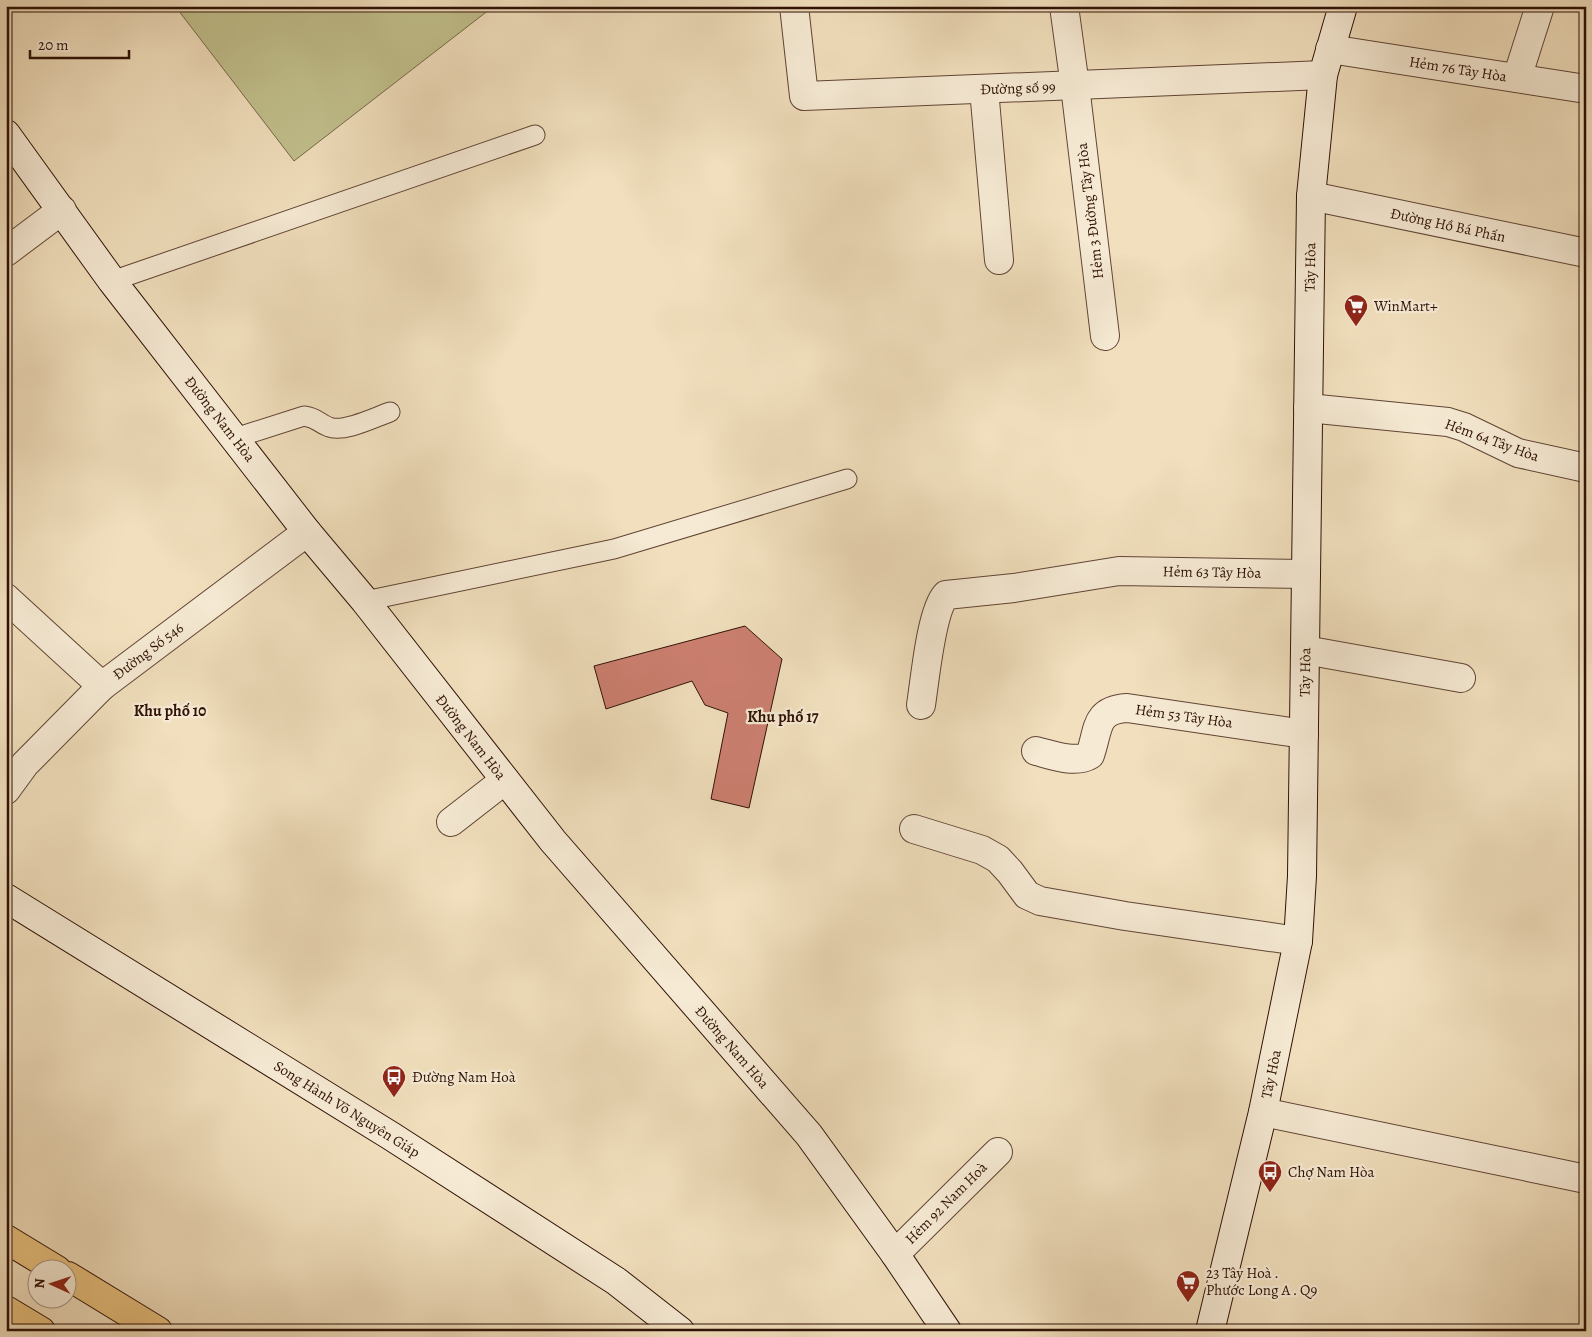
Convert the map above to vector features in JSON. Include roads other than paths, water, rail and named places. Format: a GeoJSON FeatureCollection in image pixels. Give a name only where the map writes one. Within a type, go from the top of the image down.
{"type":"FeatureCollection","features":[{"type":"Feature","properties":{"kind":"highway"},"geometry":{"type":"LineString","coordinates":[[6,1238],[41,1260]]}},
{"type":"Feature","properties":{"kind":"highway"},"geometry":{"type":"LineString","coordinates":[[78,1282],[158,1331]]}},
{"type":"Feature","properties":{"kind":"highway"},"geometry":{"type":"LineString","coordinates":[[6,1310],[41,1331]]}},
{"type":"Feature","properties":{"kind":"street","name":"Đường số 99"},"geometry":{"type":"LineString","coordinates":[[794,6],[804,96],[1323,76]]}},
{"type":"Feature","properties":{"kind":"street","name":"Hẻm 3 Đường Tây Hòa"},"geometry":{"type":"LineString","coordinates":[[1064,6],[1105,336]]}},
{"type":"Feature","properties":{"kind":"street","name":"Tây Hòa"},"geometry":{"type":"LineString","coordinates":[[1210,1331],[1263,1112],[1298,941],[1302,876],[1311,196],[1323,76],[1343,6]]}},
{"type":"Feature","properties":{"kind":"street"},"geometry":{"type":"LineString","coordinates":[[1517,78],[1540,6]]}},
{"type":"Feature","properties":{"kind":"street","name":"Hẻm 76 Tây Hòa"},"geometry":{"type":"LineString","coordinates":[[1330,49],[1586,89]]}},
{"type":"Feature","properties":{"kind":"street"},"geometry":{"type":"LineString","coordinates":[[984,89],[999,260]]}},
{"type":"Feature","properties":{"kind":"street","name":"Đường Nam Hòa"},"geometry":{"type":"LineString","coordinates":[[6,134],[112,281],[307,532],[365,601],[553,841],[810,1135],[947,1331]]}},
{"type":"Feature","properties":{"kind":"street","name":"Đường Hồ Bá Phấn"},"geometry":{"type":"LineString","coordinates":[[1311,196],[1586,253]]}},
{"type":"Feature","properties":{"kind":"street"},"geometry":{"type":"LineString","coordinates":[[6,252],[62,210]]}},
{"type":"Feature","properties":{"kind":"street","name":"Hẻm 64 Tây Hòa"},"geometry":{"type":"LineString","coordinates":[[1308,408],[1448,422],[1464,427],[1518,453],[1586,468]]}},
{"type":"Feature","properties":{"kind":"street","name":"Đường Số 546"},"geometry":{"type":"LineString","coordinates":[[6,790],[25,764],[102,686],[307,532]]}},
{"type":"Feature","properties":{"kind":"street","name":"Hẻm 63 Tây Hòa"},"geometry":{"type":"LineString","coordinates":[[921,705],[934,623],[941,600],[946,595],[1014,588],[1119,571],[1306,574]]}},
{"type":"Feature","properties":{"kind":"street"},"geometry":{"type":"LineString","coordinates":[[6,598],[102,686]]}},
{"type":"Feature","properties":{"kind":"street"},"geometry":{"type":"LineString","coordinates":[[1305,650],[1461,678]]}},
{"type":"Feature","properties":{"kind":"street","name":"Hẻm 53 Tây Hòa"},"geometry":{"type":"LineString","coordinates":[[1036,751],[1084,759],[1090,755],[1101,718],[1110,711],[1127,708],[1304,734]]}},
{"type":"Feature","properties":{"kind":"street"},"geometry":{"type":"LineString","coordinates":[[451,822],[505,780]]}},
{"type":"Feature","properties":{"kind":"street"},"geometry":{"type":"LineString","coordinates":[[914,829],[982,850],[998,859],[1027,895],[1040,901],[1125,916],[1298,941]]}},
{"type":"Feature","properties":{"kind":"street","name":"Song Hành Võ Nguyên Giáp"},"geometry":{"type":"LineString","coordinates":[[6,898],[399,1141],[616,1281],[680,1331]]}},
{"type":"Feature","properties":{"kind":"street"},"geometry":{"type":"LineString","coordinates":[[1263,1112],[1586,1179]]}},
{"type":"Feature","properties":{"kind":"street","name":"Hẻm 92 Nam Hoà"},"geometry":{"type":"LineString","coordinates":[[895,1254],[998,1152]]}},
{"type":"Feature","properties":{"kind":"lane"},"geometry":{"type":"LineString","coordinates":[[112,281],[535,136]]}},
{"type":"Feature","properties":{"kind":"lane"},"geometry":{"type":"LineString","coordinates":[[235,438],[304,416],[314,417],[329,427],[341,429],[390,412]]}},
{"type":"Feature","properties":{"kind":"lane"},"geometry":{"type":"LineString","coordinates":[[365,601],[614,549],[846,479]]}},
{"type":"Feature","properties":{"kind":"place","name":"WinMart+"},"geometry":{"type":"Point","coordinates":[1356,327]}},
{"type":"Feature","properties":{"kind":"place","name":"Đường Nam Hoà"},"geometry":{"type":"Point","coordinates":[394,1098]}},
{"type":"Feature","properties":{"kind":"place","name":"Chợ Nam Hòa"},"geometry":{"type":"Point","coordinates":[1270,1193]}},
{"type":"Feature","properties":{"kind":"place","name":"23 Tây Hoà . Phước Long A . Q9"},"geometry":{"type":"Point","coordinates":[1188,1303]}},
{"type":"Feature","properties":{"kind":"district","name":"Khu phố 10"},"geometry":{"type":"Point","coordinates":[170,710]}},
{"type":"Feature","properties":{"kind":"district","name":"Khu phố 17"},"geometry":{"type":"Point","coordinates":[783,716]}}]}
